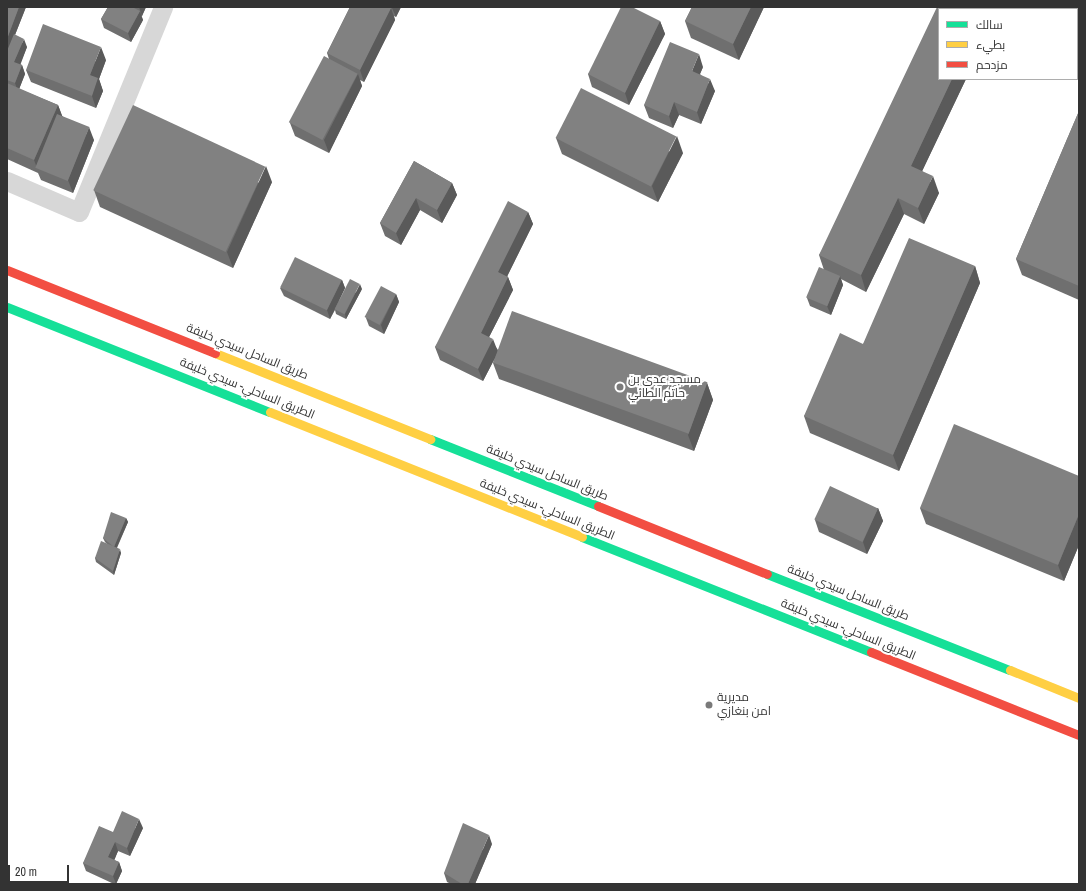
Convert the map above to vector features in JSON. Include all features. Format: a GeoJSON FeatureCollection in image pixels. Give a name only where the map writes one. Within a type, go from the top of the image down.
{"type":"FeatureCollection","features":[{"type":"Feature","properties":{"kind":"highway","name":"طريق الساحل سيدي خليفة"},"geometry":{"type":"LineString","coordinates":[[7,270],[1079,698]]}},
{"type":"Feature","properties":{"kind":"highway","name":"الطريق الساحلي- سيدي خليفة"},"geometry":{"type":"LineString","coordinates":[[7,307],[1079,735]]}},
{"type":"Feature","properties":{"kind":"street"},"geometry":{"type":"LineString","coordinates":[[7,180],[80,212],[163,7]]}},
{"type":"Feature","properties":{"kind":"building"},"geometry":{"type":"Polygon","coordinates":[[[7,7],[19,7],[7,39],[7,7]]]}},
{"type":"Feature","properties":{"kind":"building"},"geometry":{"type":"Polygon","coordinates":[[[108,7],[132,7],[140,11],[128,33],[101,19],[108,7]]]}},
{"type":"Feature","properties":{"kind":"building"},"geometry":{"type":"Polygon","coordinates":[[[350,7],[391,8],[360,70],[327,53],[350,7]]]}},
{"type":"Feature","properties":{"kind":"building"},"geometry":{"type":"Polygon","coordinates":[[[621,7],[632,7],[660,21],[625,93],[588,74],[621,7]]]}},
{"type":"Feature","properties":{"kind":"building"},"geometry":{"type":"Polygon","coordinates":[[[692,7],[751,7],[733,44],[685,21],[692,7]]]}},
{"type":"Feature","properties":{"kind":"building"},"geometry":{"type":"Polygon","coordinates":[[[937,7],[976,8],[938,8],[938,80],[952,80],[911,166],[933,176],[918,208],[898,198],[861,275],[819,255],[937,7]]]}},
{"type":"Feature","properties":{"kind":"building"},"geometry":{"type":"Polygon","coordinates":[[[43,24],[101,47],[90,75],[98,78],[92,96],[26,70],[43,24]]]}},
{"type":"Feature","properties":{"kind":"building"},"geometry":{"type":"Polygon","coordinates":[[[14,34],[24,39],[14,62],[22,65],[15,83],[7,80],[7,51],[14,34]]]}},
{"type":"Feature","properties":{"kind":"building"},"geometry":{"type":"Polygon","coordinates":[[[670,42],[699,54],[692,71],[710,79],[697,112],[674,102],[669,116],[644,105],[670,42]]]}},
{"type":"Feature","properties":{"kind":"building"},"geometry":{"type":"Polygon","coordinates":[[[324,56],[358,74],[322,140],[289,122],[324,56]]]}},
{"type":"Feature","properties":{"kind":"building"},"geometry":{"type":"Polygon","coordinates":[[[7,83],[58,105],[34,160],[7,148],[7,83]]]}},
{"type":"Feature","properties":{"kind":"building"},"geometry":{"type":"Polygon","coordinates":[[[581,88],[676,137],[651,186],[556,138],[581,88]]]}},
{"type":"Feature","properties":{"kind":"building"},"geometry":{"type":"Polygon","coordinates":[[[133,105],[265,167],[226,252],[93,190],[133,105]]]}},
{"type":"Feature","properties":{"kind":"building"},"geometry":{"type":"Polygon","coordinates":[[[1079,111],[1079,286],[1016,259],[1079,111]]]}},
{"type":"Feature","properties":{"kind":"building"},"geometry":{"type":"Polygon","coordinates":[[[57,114],[89,127],[68,181],[35,168],[57,114]]]}},
{"type":"Feature","properties":{"kind":"building"},"geometry":{"type":"Polygon","coordinates":[[[414,161],[452,183],[437,210],[416,198],[396,233],[380,223],[414,161]]]}},
{"type":"Feature","properties":{"kind":"building"},"geometry":{"type":"Polygon","coordinates":[[[508,201],[528,212],[498,272],[508,277],[481,333],[493,339],[478,369],[435,347],[508,201]]]}},
{"type":"Feature","properties":{"kind":"building"},"geometry":{"type":"Polygon","coordinates":[[[909,238],[975,266],[893,455],[804,416],[840,333],[863,344],[909,238]]]}},
{"type":"Feature","properties":{"kind":"building"},"geometry":{"type":"Polygon","coordinates":[[[295,257],[342,280],[327,310],[280,288],[295,257]]]}},
{"type":"Feature","properties":{"kind":"building"},"geometry":{"type":"Polygon","coordinates":[[[819,267],[840,276],[827,306],[806,297],[819,267]]]}},
{"type":"Feature","properties":{"kind":"building"},"geometry":{"type":"Polygon","coordinates":[[[350,279],[360,284],[344,314],[335,309],[350,279]]]}},
{"type":"Feature","properties":{"kind":"building"},"geometry":{"type":"Polygon","coordinates":[[[381,286],[396,294],[380,325],[365,317],[381,286]]]}},
{"type":"Feature","properties":{"kind":"building"},"geometry":{"type":"Polygon","coordinates":[[[512,311],[707,382],[689,434],[493,363],[512,311]]]}},
{"type":"Feature","properties":{"kind":"building"},"geometry":{"type":"Polygon","coordinates":[[[954,424],[1079,476],[1079,514],[1058,565],[920,508],[954,424]]]}},
{"type":"Feature","properties":{"kind":"building"},"geometry":{"type":"Polygon","coordinates":[[[830,486],[878,508],[862,542],[814,520],[830,486]]]}},
{"type":"Feature","properties":{"kind":"building"},"geometry":{"type":"Polygon","coordinates":[[[111,512],[126,518],[114,547],[103,538],[111,512]]]}},
{"type":"Feature","properties":{"kind":"building"},"geometry":{"type":"Polygon","coordinates":[[[101,541],[120,549],[113,571],[95,558],[101,541]]]}},
{"type":"Feature","properties":{"kind":"building"},"geometry":{"type":"Polygon","coordinates":[[[122,811],[139,819],[127,848],[115,842],[108,857],[119,862],[113,876],[83,863],[99,826],[113,832],[122,811]]]}},
{"type":"Feature","properties":{"kind":"building"},"geometry":{"type":"Polygon","coordinates":[[[463,823],[489,835],[468,884],[462,884],[444,873],[463,823]]]}},
{"type":"Feature","properties":{"kind":"traffic: fast"},"geometry":{"type":"LineString","coordinates":[[7,307],[270,412]]}},
{"type":"Feature","properties":{"kind":"traffic: fast"},"geometry":{"type":"LineString","coordinates":[[430,439],[598,506]]}},
{"type":"Feature","properties":{"kind":"traffic: fast"},"geometry":{"type":"LineString","coordinates":[[582,537],[871,652]]}},
{"type":"Feature","properties":{"kind":"traffic: fast"},"geometry":{"type":"LineString","coordinates":[[767,574],[1010,670]]}},
{"type":"Feature","properties":{"kind":"traffic: slow"},"geometry":{"type":"LineString","coordinates":[[215,353],[430,439]]}},
{"type":"Feature","properties":{"kind":"traffic: slow"},"geometry":{"type":"LineString","coordinates":[[270,412],[582,537]]}},
{"type":"Feature","properties":{"kind":"traffic: slow"},"geometry":{"type":"LineString","coordinates":[[1010,670],[1079,698]]}},
{"type":"Feature","properties":{"kind":"traffic: jam"},"geometry":{"type":"LineString","coordinates":[[7,270],[215,353]]}},
{"type":"Feature","properties":{"kind":"traffic: jam"},"geometry":{"type":"LineString","coordinates":[[598,506],[767,574]]}},
{"type":"Feature","properties":{"kind":"traffic: jam"},"geometry":{"type":"LineString","coordinates":[[871,652],[1079,735]]}},
{"type":"Feature","properties":{"kind":"place","name":"مسجد عدي بن حاتم الطائي"},"geometry":{"type":"Point","coordinates":[620,387]}},
{"type":"Feature","properties":{"kind":"place","name":"مديرية امن بنغازي"},"geometry":{"type":"Point","coordinates":[709,705]}}]}
